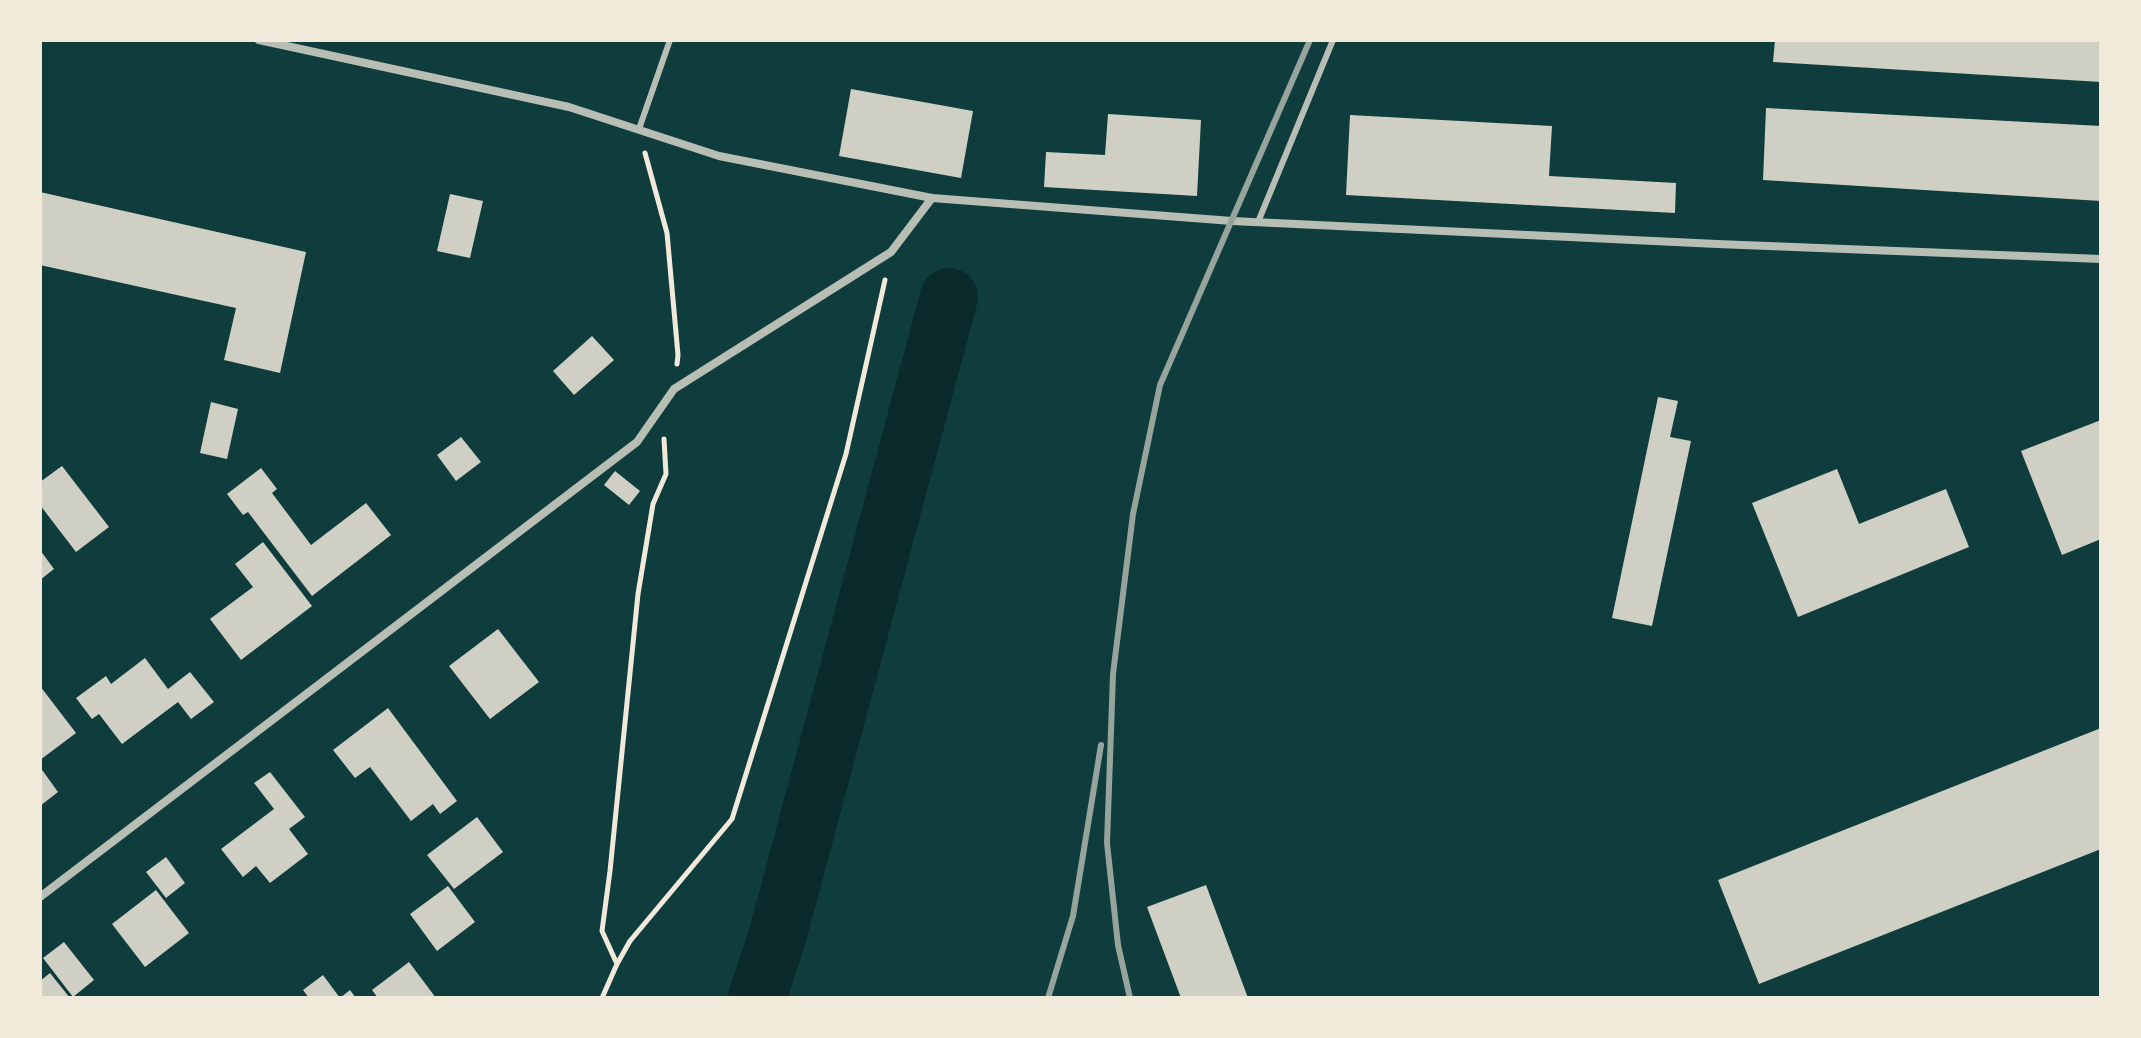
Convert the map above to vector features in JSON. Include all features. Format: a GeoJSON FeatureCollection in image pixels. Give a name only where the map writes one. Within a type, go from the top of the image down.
{"type":"FeatureCollection","features":[{"type":"Feature","properties":{"kind":"street"},"geometry":{"type":"LineString","coordinates":[[259,40],[569,107],[719,156],[932,198],[1258,222],[2101,259]]}},
{"type":"Feature","properties":{"kind":"street"},"geometry":{"type":"LineString","coordinates":[[40,897],[637,442],[674,389],[891,252],[932,198]]}},
{"type":"Feature","properties":{"kind":"lane"},"geometry":{"type":"LineString","coordinates":[[639,129],[670,40]]}},
{"type":"Feature","properties":{"kind":"lane"},"geometry":{"type":"LineString","coordinates":[[1258,222],[1333,40]]}},
{"type":"Feature","properties":{"kind":"path"},"geometry":{"type":"LineString","coordinates":[[639,129],[667,233],[678,355],[674,389]]}},
{"type":"Feature","properties":{"kind":"path"},"geometry":{"type":"LineString","coordinates":[[602,998],[630,941],[732,819],[846,454],[891,252]]}},
{"type":"Feature","properties":{"kind":"path"},"geometry":{"type":"LineString","coordinates":[[617,964],[602,931],[638,594],[653,504],[666,474],[662,407]]}},
{"type":"Feature","properties":{"kind":"building"},"geometry":{"type":"Polygon","coordinates":[[[1775,40],[2101,40],[2101,82],[1773,62],[1775,40]]]}},
{"type":"Feature","properties":{"kind":"building"},"geometry":{"type":"Polygon","coordinates":[[[851,89],[973,111],[961,178],[839,156],[851,89]]]}},
{"type":"Feature","properties":{"kind":"building"},"geometry":{"type":"Polygon","coordinates":[[[1766,108],[2101,126],[2101,201],[1763,180],[1766,108]]]}},
{"type":"Feature","properties":{"kind":"building"},"geometry":{"type":"Polygon","coordinates":[[[1108,114],[1201,120],[1197,196],[1044,187],[1046,152],[1105,155],[1108,114]]]}},
{"type":"Feature","properties":{"kind":"building"},"geometry":{"type":"Polygon","coordinates":[[[1350,115],[1552,126],[1549,176],[1676,183],[1675,213],[1346,195],[1350,115]]]}},
{"type":"Feature","properties":{"kind":"building"},"geometry":{"type":"Polygon","coordinates":[[[40,192],[306,252],[280,373],[224,360],[236,308],[40,265],[40,192]]]}},
{"type":"Feature","properties":{"kind":"building"},"geometry":{"type":"Polygon","coordinates":[[[450,194],[483,201],[470,258],[437,251],[450,194]]]}},
{"type":"Feature","properties":{"kind":"building"},"geometry":{"type":"Polygon","coordinates":[[[592,336],[614,360],[574,395],[553,371],[592,336]]]}},
{"type":"Feature","properties":{"kind":"building"},"geometry":{"type":"Polygon","coordinates":[[[1658,397],[1678,401],[1670,437],[1691,441],[1652,626],[1612,618],[1658,397]]]}},
{"type":"Feature","properties":{"kind":"building"},"geometry":{"type":"Polygon","coordinates":[[[211,402],[238,409],[227,459],[200,453],[211,402]]]}},
{"type":"Feature","properties":{"kind":"building"},"geometry":{"type":"Polygon","coordinates":[[[2101,420],[2101,539],[2062,555],[2021,451],[2101,420]]]}},
{"type":"Feature","properties":{"kind":"building"},"geometry":{"type":"Polygon","coordinates":[[[461,437],[481,462],[456,481],[437,455],[461,437]]]}},
{"type":"Feature","properties":{"kind":"building"},"geometry":{"type":"Polygon","coordinates":[[[62,466],[109,527],[76,552],[40,505],[40,482],[62,466]]]}},
{"type":"Feature","properties":{"kind":"building"},"geometry":{"type":"Polygon","coordinates":[[[261,468],[277,489],[272,493],[311,545],[366,503],[391,535],[312,596],[248,512],[243,515],[227,494],[261,468]]]}},
{"type":"Feature","properties":{"kind":"building"},"geometry":{"type":"Polygon","coordinates":[[[1837,469],[1859,524],[1946,489],[1969,547],[1798,617],[1752,503],[1837,469]]]}},
{"type":"Feature","properties":{"kind":"building"},"geometry":{"type":"Polygon","coordinates":[[[615,471],[640,491],[629,505],[604,485],[615,471]]]}},
{"type":"Feature","properties":{"kind":"building"},"geometry":{"type":"Polygon","coordinates":[[[263,542],[312,606],[241,660],[210,619],[253,587],[235,564],[263,542]]]}},
{"type":"Feature","properties":{"kind":"building"},"geometry":{"type":"Polygon","coordinates":[[[40,550],[54,569],[40,580],[40,550]]]}},
{"type":"Feature","properties":{"kind":"building"},"geometry":{"type":"Polygon","coordinates":[[[498,629],[539,682],[490,719],[449,666],[498,629]]]}},
{"type":"Feature","properties":{"kind":"building"},"geometry":{"type":"Polygon","coordinates":[[[145,658],[168,689],[190,672],[214,702],[191,719],[178,702],[122,744],[99,714],[92,719],[76,698],[106,676],[111,684],[145,658]]]}},
{"type":"Feature","properties":{"kind":"building"},"geometry":{"type":"Polygon","coordinates":[[[40,686],[76,733],[40,760],[40,686]]]}},
{"type":"Feature","properties":{"kind":"building"},"geometry":{"type":"Polygon","coordinates":[[[388,708],[457,801],[440,814],[433,804],[411,821],[370,767],[355,778],[333,750],[388,708]]]}},
{"type":"Feature","properties":{"kind":"building"},"geometry":{"type":"Polygon","coordinates":[[[2101,728],[2101,849],[1759,984],[1718,880],[2101,728]]]}},
{"type":"Feature","properties":{"kind":"building"},"geometry":{"type":"Polygon","coordinates":[[[40,767],[58,792],[40,806],[40,767]]]}},
{"type":"Feature","properties":{"kind":"building"},"geometry":{"type":"Polygon","coordinates":[[[270,772],[305,817],[289,829],[308,854],[270,883],[256,866],[243,877],[221,849],[274,809],[254,783],[270,772]]]}},
{"type":"Feature","properties":{"kind":"building"},"geometry":{"type":"Polygon","coordinates":[[[477,817],[503,852],[454,889],[427,855],[477,817]]]}},
{"type":"Feature","properties":{"kind":"building"},"geometry":{"type":"Polygon","coordinates":[[[166,857],[185,883],[166,898],[146,872],[166,857]]]}},
{"type":"Feature","properties":{"kind":"building"},"geometry":{"type":"Polygon","coordinates":[[[1206,885],[1248,998],[1181,998],[1147,907],[1206,885]]]}},
{"type":"Feature","properties":{"kind":"building"},"geometry":{"type":"Polygon","coordinates":[[[448,886],[475,922],[437,951],[410,914],[448,886]]]}},
{"type":"Feature","properties":{"kind":"building"},"geometry":{"type":"Polygon","coordinates":[[[156,890],[189,933],[145,967],[112,924],[156,890]]]}},
{"type":"Feature","properties":{"kind":"building"},"geometry":{"type":"Polygon","coordinates":[[[64,942],[94,980],[73,997],[43,958],[64,942]]]}},
{"type":"Feature","properties":{"kind":"building"},"geometry":{"type":"Polygon","coordinates":[[[409,962],[436,998],[378,998],[372,990],[409,962]]]}},
{"type":"Feature","properties":{"kind":"building"},"geometry":{"type":"Polygon","coordinates":[[[50,973],[70,998],[40,998],[40,981],[50,973]]]}},
{"type":"Feature","properties":{"kind":"building"},"geometry":{"type":"Polygon","coordinates":[[[323,975],[340,998],[309,998],[303,990],[323,975]]]}},
{"type":"Feature","properties":{"kind":"building"},"geometry":{"type":"Polygon","coordinates":[[[350,990],[356,998],[340,998],[350,990]]]}},
{"type":"Feature","properties":{"kind":"waterway"},"geometry":{"type":"LineString","coordinates":[[757,998],[776,941],[949,297]]}},
{"type":"Feature","properties":{"kind":"railway"},"geometry":{"type":"LineString","coordinates":[[1130,998],[1118,945],[1107,843],[1113,674],[1133,514],[1160,385],[1310,40]]}},
{"type":"Feature","properties":{"kind":"railway"},"geometry":{"type":"LineString","coordinates":[[1048,998],[1073,916],[1101,745]]}}]}
